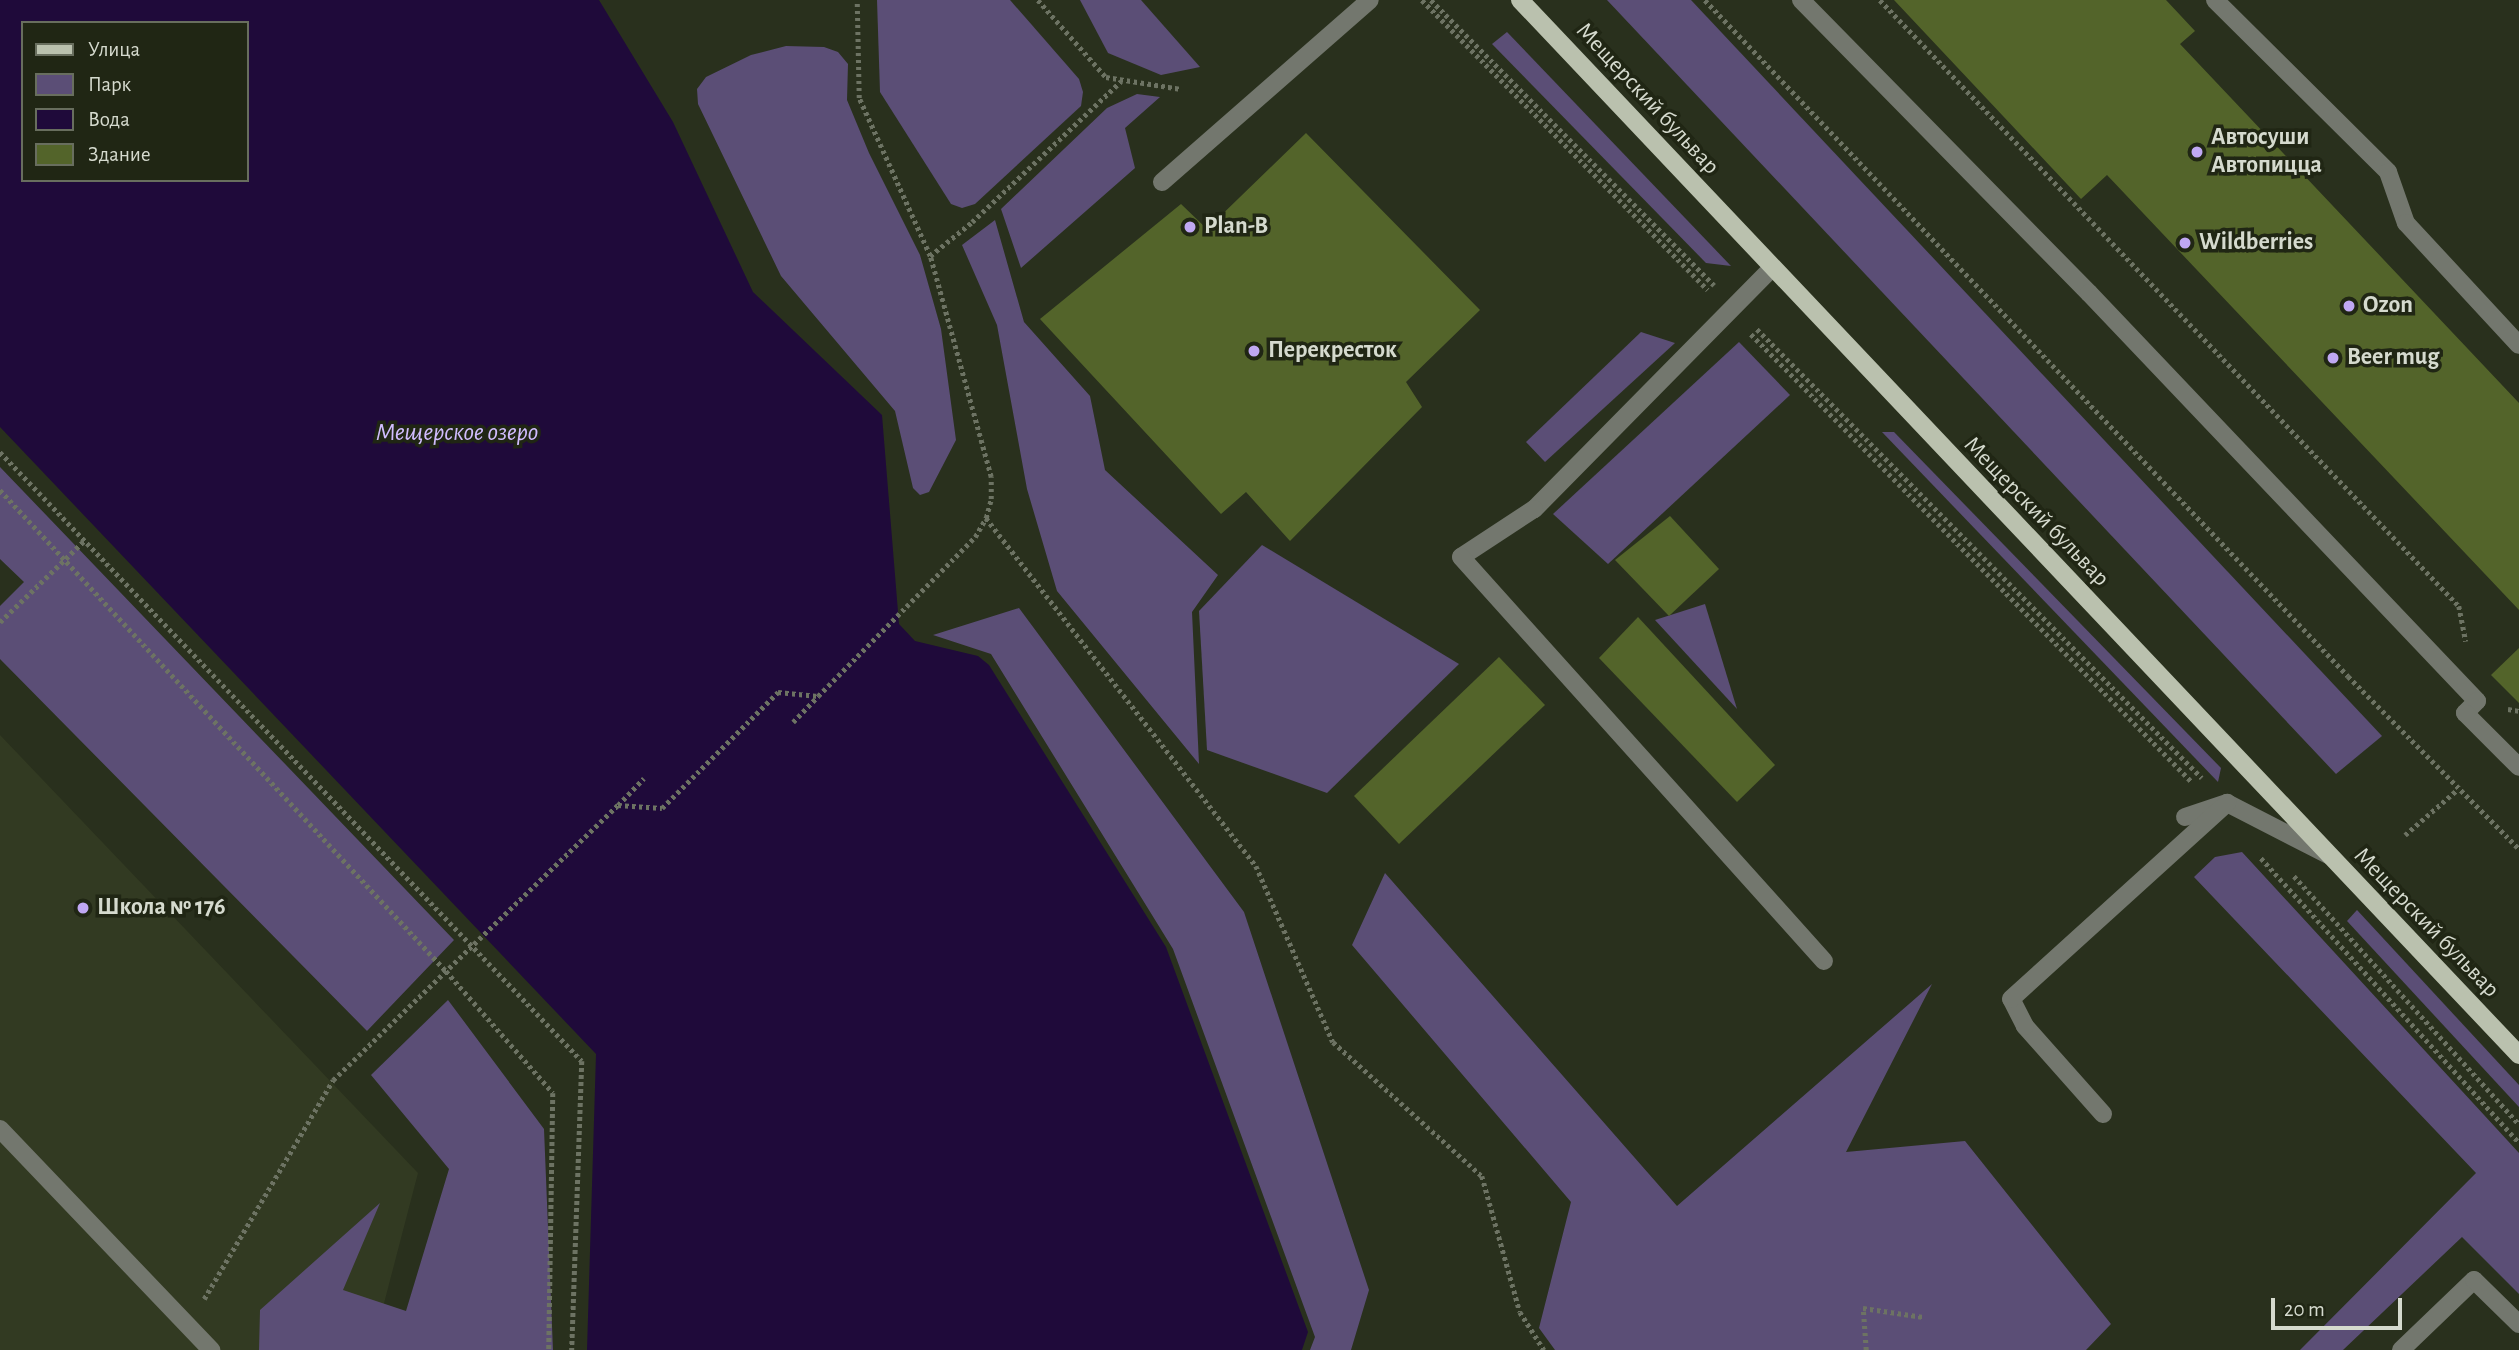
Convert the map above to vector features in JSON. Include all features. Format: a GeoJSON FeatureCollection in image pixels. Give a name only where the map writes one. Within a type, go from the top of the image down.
{"type":"FeatureCollection","features":[{"type":"Feature","properties":{"kind":"main road","name":"Мещерский бульвар"},"geometry":{"type":"LineString","coordinates":[[1520,0],[2519,1055]]}},
{"type":"Feature","properties":{"kind":"lane"},"geometry":{"type":"LineString","coordinates":[[1162,182],[1370,0]]}},
{"type":"Feature","properties":{"kind":"lane"},"geometry":{"type":"LineString","coordinates":[[1801,0],[2089,293],[2477,701],[2465,713],[2519,767]]}},
{"type":"Feature","properties":{"kind":"lane"},"geometry":{"type":"LineString","coordinates":[[2215,0],[2388,172],[2406,223],[2519,345]]}},
{"type":"Feature","properties":{"kind":"lane"},"geometry":{"type":"LineString","coordinates":[[1772,268],[1534,509],[1461,557],[1824,961]]}},
{"type":"Feature","properties":{"kind":"lane"},"geometry":{"type":"LineString","coordinates":[[2103,1114],[2025,1026],[2011,999],[2221,805]]}},
{"type":"Feature","properties":{"kind":"lane"},"geometry":{"type":"LineString","coordinates":[[2185,817],[2221,805],[2328,855]]}},
{"type":"Feature","properties":{"kind":"lane"},"geometry":{"type":"LineString","coordinates":[[0,1129],[211,1350]]}},
{"type":"Feature","properties":{"kind":"lane"},"geometry":{"type":"LineString","coordinates":[[2401,1350],[2473,1280],[2519,1324]]}},
{"type":"Feature","properties":{"kind":"path"},"geometry":{"type":"LineString","coordinates":[[793,722],[905,605],[975,537],[986,518],[991,499],[991,477],[930,257],[859,98],[857,0]]}},
{"type":"Feature","properties":{"kind":"path"},"geometry":{"type":"LineString","coordinates":[[1038,0],[1106,77],[1181,89]]}},
{"type":"Feature","properties":{"kind":"path"},"geometry":{"type":"LineString","coordinates":[[1422,0],[2221,805]]}},
{"type":"Feature","properties":{"kind":"path"},"geometry":{"type":"LineString","coordinates":[[1431,0],[1732,310],[2221,805]]}},
{"type":"Feature","properties":{"kind":"path"},"geometry":{"type":"LineString","coordinates":[[1705,0],[2458,789],[2519,849]]}},
{"type":"Feature","properties":{"kind":"path"},"geometry":{"type":"LineString","coordinates":[[1880,0],[2459,606]]}},
{"type":"Feature","properties":{"kind":"path"},"geometry":{"type":"LineString","coordinates":[[930,257],[972,222],[1121,81]]}},
{"type":"Feature","properties":{"kind":"path"},"geometry":{"type":"LineString","coordinates":[[0,452],[582,1061],[572,1350]]}},
{"type":"Feature","properties":{"kind":"path"},"geometry":{"type":"LineString","coordinates":[[0,490],[446,971],[553,1093],[549,1350]]}},
{"type":"Feature","properties":{"kind":"path"},"geometry":{"type":"LineString","coordinates":[[986,518],[1256,866],[1333,1042],[1482,1176],[1520,1312],[1544,1350]]}},
{"type":"Feature","properties":{"kind":"path"},"geometry":{"type":"LineString","coordinates":[[0,622],[84,541]]}},
{"type":"Feature","properties":{"kind":"path"},"geometry":{"type":"LineString","coordinates":[[618,805],[662,808],[778,692],[818,696]]}},
{"type":"Feature","properties":{"kind":"path"},"geometry":{"type":"LineString","coordinates":[[188,1325],[332,1080],[473,947],[644,778]]}},
{"type":"Feature","properties":{"kind":"path"},"geometry":{"type":"LineString","coordinates":[[2405,835],[2458,789]]}},
{"type":"Feature","properties":{"kind":"path"},"geometry":{"type":"LineString","coordinates":[[2256,853],[2519,1143]]}},
{"type":"Feature","properties":{"kind":"path"},"geometry":{"type":"LineString","coordinates":[[2288,869],[2519,1124]]}},
{"type":"Feature","properties":{"kind":"path"},"geometry":{"type":"LineString","coordinates":[[1866,1350],[1863,1308],[1923,1317]]}},
{"type":"Feature","properties":{"kind":"shaded area","name":"Школа № 176"},"geometry":{"type":"Polygon","coordinates":[[[0,735],[418,1173],[376,1334],[377,1350],[0,1350],[0,735]]]}},
{"type":"Feature","properties":{"kind":"green space"},"geometry":{"type":"Polygon","coordinates":[[[877,0],[1010,0],[1079,79],[1083,92],[1081,106],[975,204],[962,208],[951,204],[880,92],[877,0]]]}},
{"type":"Feature","properties":{"kind":"green space"},"geometry":{"type":"Polygon","coordinates":[[[1080,0],[1141,0],[1200,67],[1161,75],[1108,53],[1080,0]]]}},
{"type":"Feature","properties":{"kind":"green space"},"geometry":{"type":"Polygon","coordinates":[[[1607,0],[1691,0],[2382,736],[2336,774],[1607,0]]]}},
{"type":"Feature","properties":{"kind":"green space"},"geometry":{"type":"Polygon","coordinates":[[[1507,32],[1731,266],[1706,263],[1492,44],[1507,32]]]}},
{"type":"Feature","properties":{"kind":"green space"},"geometry":{"type":"Polygon","coordinates":[[[786,46],[824,47],[838,52],[848,64],[847,100],[869,153],[920,255],[941,329],[956,440],[929,492],[920,495],[913,488],[895,411],[781,276],[698,104],[697,89],[706,77],[751,55],[786,46]]]}},
{"type":"Feature","properties":{"kind":"green space"},"geometry":{"type":"Polygon","coordinates":[[[1137,94],[1160,97],[1125,128],[1135,168],[1021,268],[1001,209],[1107,108],[1137,94]]]}},
{"type":"Feature","properties":{"kind":"green space"},"geometry":{"type":"Polygon","coordinates":[[[995,220],[1024,322],[1090,396],[1105,470],[1218,575],[1192,612],[1199,764],[1057,591],[1027,489],[997,325],[962,245],[995,220]]]}},
{"type":"Feature","properties":{"kind":"green space"},"geometry":{"type":"Polygon","coordinates":[[[1641,332],[1675,343],[1545,462],[1526,442],[1641,332]]]}},
{"type":"Feature","properties":{"kind":"green space"},"geometry":{"type":"Polygon","coordinates":[[[1739,342],[1790,395],[1608,564],[1553,514],[1739,342]]]}},
{"type":"Feature","properties":{"kind":"green space"},"geometry":{"type":"Polygon","coordinates":[[[1882,432],[1894,432],[2221,768],[2218,782],[1882,432]]]}},
{"type":"Feature","properties":{"kind":"green space"},"geometry":{"type":"Polygon","coordinates":[[[0,467],[454,940],[367,1031],[0,659],[0,606],[24,582],[0,559],[0,467]]]}},
{"type":"Feature","properties":{"kind":"green space"},"geometry":{"type":"Polygon","coordinates":[[[1262,545],[1459,664],[1327,793],[1207,750],[1199,611],[1262,545]]]}},
{"type":"Feature","properties":{"kind":"green space"},"geometry":{"type":"Polygon","coordinates":[[[1705,604],[1737,709],[1655,620],[1705,604]]]}},
{"type":"Feature","properties":{"kind":"green space"},"geometry":{"type":"Polygon","coordinates":[[[1019,608],[1244,912],[1369,1290],[1351,1350],[1310,1350],[1315,1337],[1173,949],[991,654],[933,635],[1019,608]]]}},
{"type":"Feature","properties":{"kind":"green space"},"geometry":{"type":"Polygon","coordinates":[[[2242,852],[2519,1153],[2519,1294],[2462,1237],[2343,1350],[2300,1350],[2476,1173],[2194,877],[2215,857],[2242,852]]]}},
{"type":"Feature","properties":{"kind":"green space"},"geometry":{"type":"Polygon","coordinates":[[[1385,873],[1677,1206],[1932,984],[1846,1152],[1965,1141],[2111,1324],[2086,1350],[1555,1350],[1539,1328],[1571,1202],[1352,945],[1385,873]]]}},
{"type":"Feature","properties":{"kind":"green space"},"geometry":{"type":"Polygon","coordinates":[[[2357,910],[2519,1085],[2519,1107],[2347,921],[2357,910]]]}},
{"type":"Feature","properties":{"kind":"green space"},"geometry":{"type":"Polygon","coordinates":[[[448,1000],[544,1129],[553,1350],[259,1350],[260,1310],[380,1203],[343,1290],[406,1311],[449,1169],[371,1075],[448,1000]]]}},
{"type":"Feature","properties":{"kind":"water","name":"Мещерское озеро"},"geometry":{"type":"Polygon","coordinates":[[[0,0],[599,0],[673,122],[753,292],[882,415],[899,624],[915,641],[978,656],[989,665],[1166,947],[1308,1332],[1302,1350],[587,1350],[596,1054],[0,427],[0,0]]]}},
{"type":"Feature","properties":{"kind":"building"},"geometry":{"type":"Polygon","coordinates":[[[1894,0],[2166,0],[2195,31],[2180,44],[2519,403],[2519,610],[2107,175],[2081,199],[1894,0]]]}},
{"type":"Feature","properties":{"kind":"building","name":"Перекресток"},"geometry":{"type":"Polygon","coordinates":[[[1306,133],[1480,310],[1406,382],[1422,407],[1290,541],[1246,492],[1221,514],[1040,319],[1181,204],[1207,229],[1306,133]]]}},
{"type":"Feature","properties":{"kind":"building"},"geometry":{"type":"Polygon","coordinates":[[[1670,516],[1719,569],[1669,616],[1615,560],[1670,516]]]}},
{"type":"Feature","properties":{"kind":"building"},"geometry":{"type":"Polygon","coordinates":[[[1638,617],[1775,765],[1737,802],[1599,658],[1638,617]]]}},
{"type":"Feature","properties":{"kind":"building"},"geometry":{"type":"Polygon","coordinates":[[[2519,648],[2519,703],[2491,675],[2519,648]]]}},
{"type":"Feature","properties":{"kind":"building"},"geometry":{"type":"Polygon","coordinates":[[[1499,657],[1545,705],[1399,844],[1354,796],[1499,657]]]}},
{"type":"Feature","properties":{"kind":"place","name":"Автосуши Автопицца"},"geometry":{"type":"Point","coordinates":[2197,152]}},
{"type":"Feature","properties":{"kind":"place","name":"Plan-B"},"geometry":{"type":"Point","coordinates":[1190,227]}},
{"type":"Feature","properties":{"kind":"place","name":"Wildberries"},"geometry":{"type":"Point","coordinates":[2185,243]}},
{"type":"Feature","properties":{"kind":"place","name":"Ozon"},"geometry":{"type":"Point","coordinates":[2349,306]}},
{"type":"Feature","properties":{"kind":"place","name":"Перекресток"},"geometry":{"type":"Point","coordinates":[1254,351]}},
{"type":"Feature","properties":{"kind":"place","name":"Beer mug"},"geometry":{"type":"Point","coordinates":[2333,358]}},
{"type":"Feature","properties":{"kind":"place","name":"Школа № 176"},"geometry":{"type":"Point","coordinates":[83,908]}}]}
